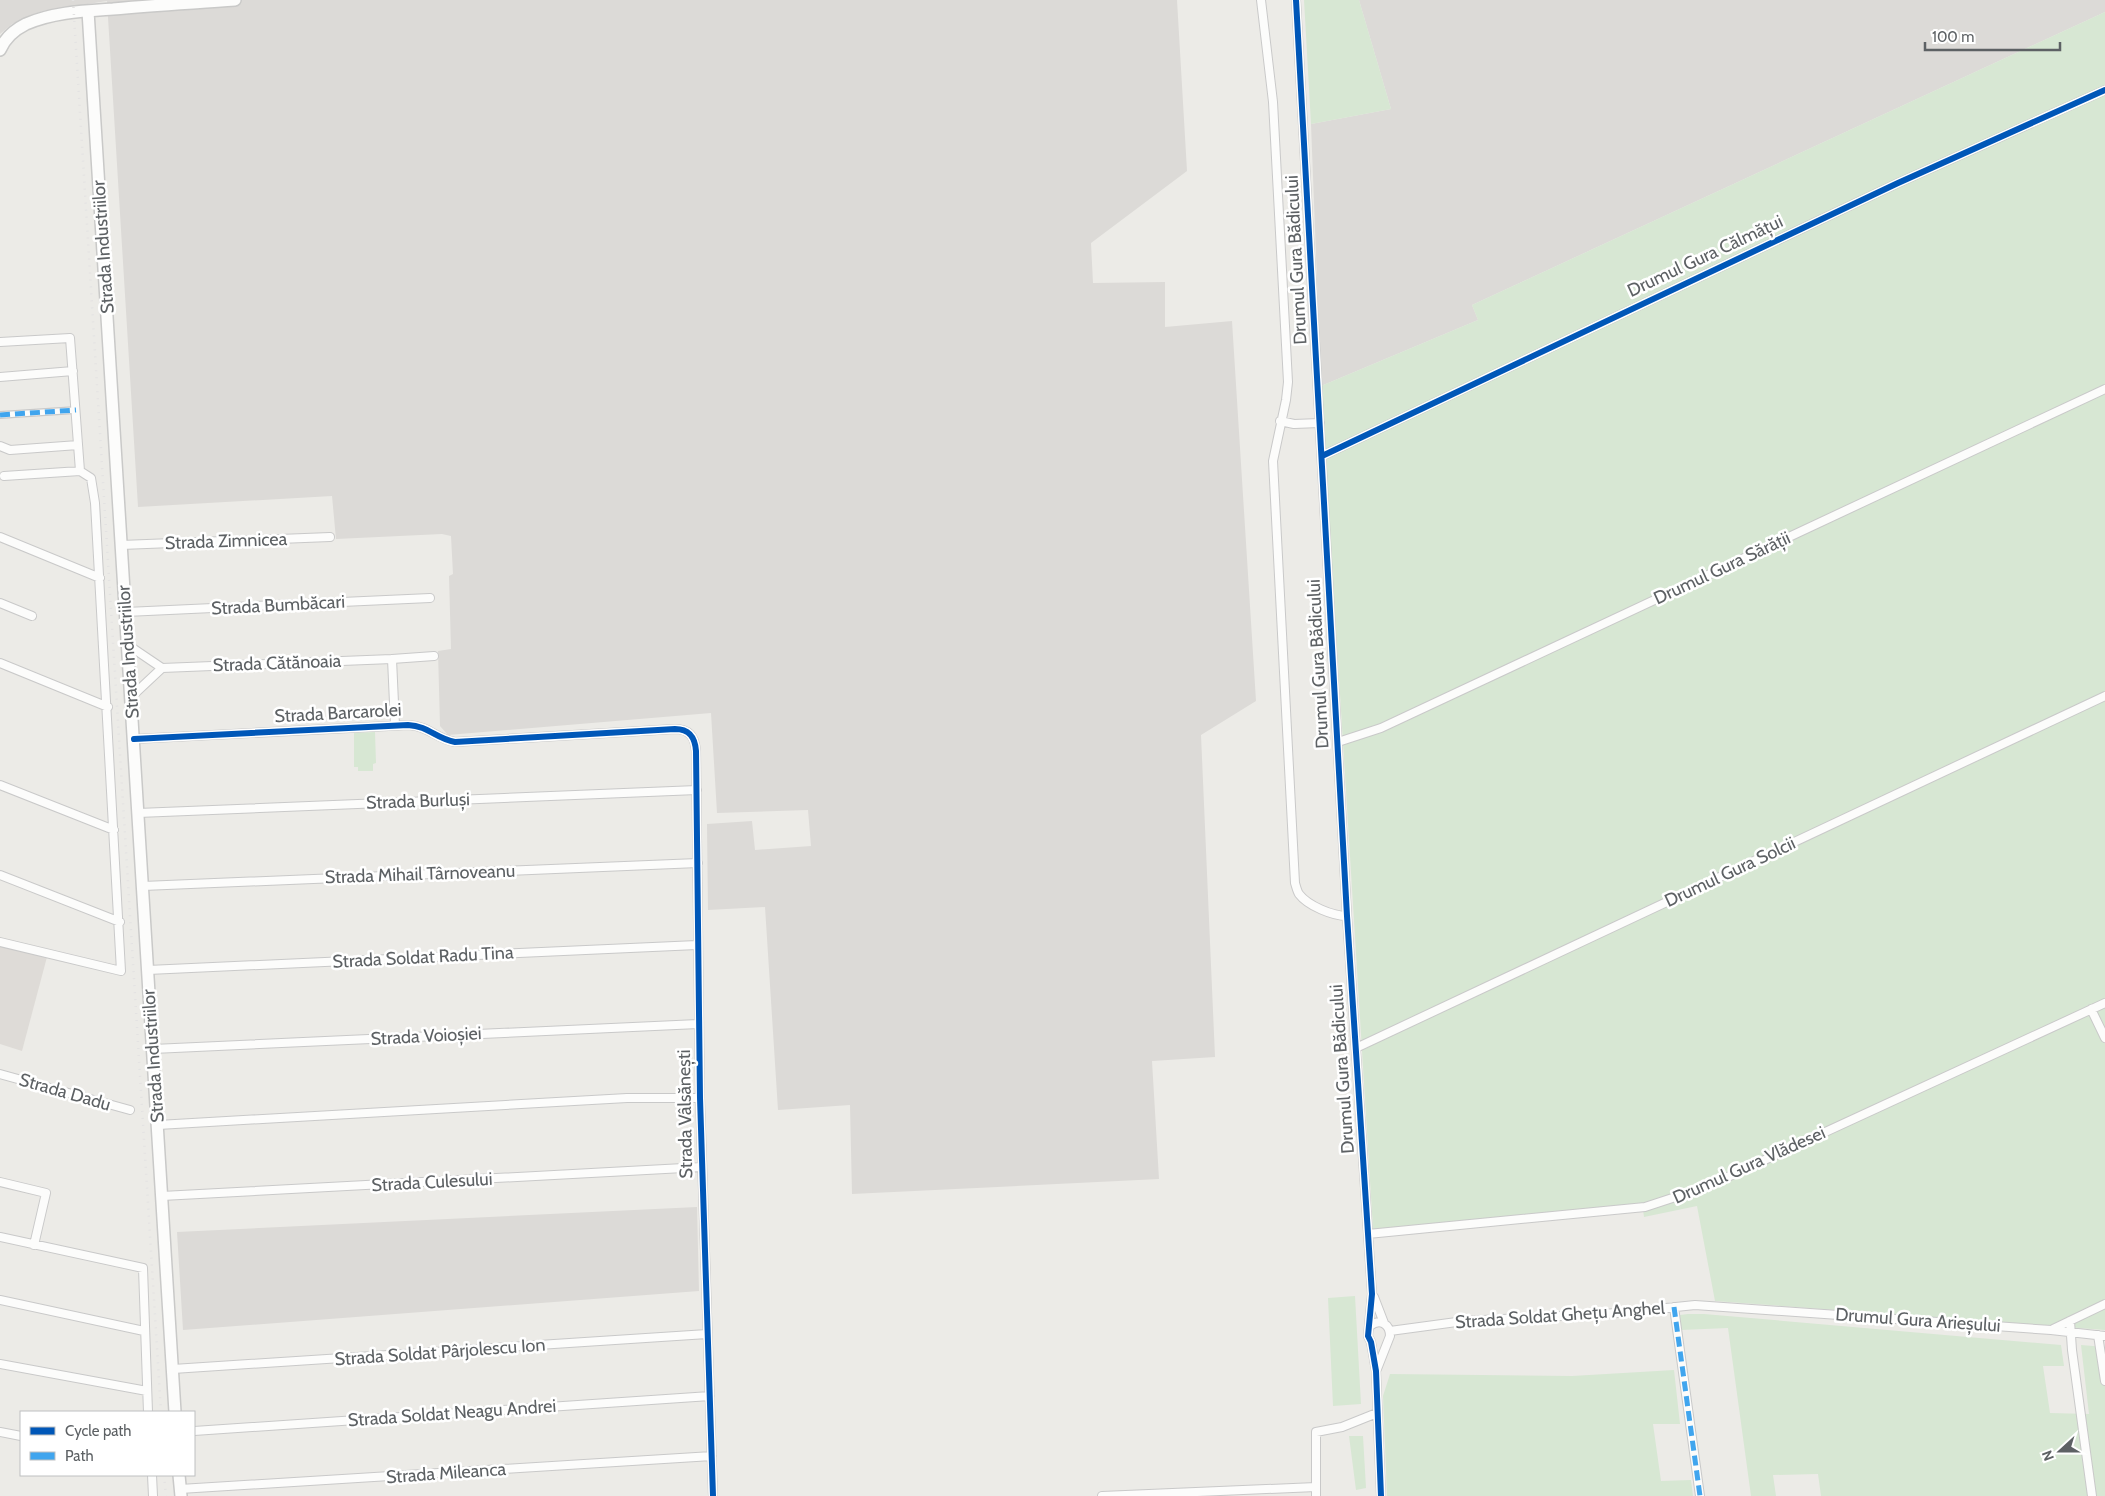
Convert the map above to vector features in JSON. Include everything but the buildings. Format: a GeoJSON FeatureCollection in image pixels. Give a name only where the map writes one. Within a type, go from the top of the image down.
{"type":"FeatureCollection","features":[{"type":"Feature","properties":{"kind":"main road"},"geometry":{"type":"LineString","coordinates":[[0,50],[8,37],[25,25],[51,16],[88,11],[235,0]]}},
{"type":"Feature","properties":{"kind":"main road","name":"Strada Industriilor"},"geometry":{"type":"LineString","coordinates":[[88,11],[175,1411]]}},
{"type":"Feature","properties":{"kind":"main road"},"geometry":{"type":"LineString","coordinates":[[179,1476],[180,1493]]}},
{"type":"Feature","properties":{"kind":"street","name":"Drumul Gura Bădicului"},"geometry":{"type":"LineString","coordinates":[[1261,0],[1273,102],[1286,327],[1288,382],[1273,461],[1295,883],[1299,894],[1309,903],[1340,916],[1347,916]]}},
{"type":"Feature","properties":{"kind":"street","name":"Drumul Gura Bădicului"},"geometry":{"type":"LineString","coordinates":[[1296,0],[1347,916],[1372,1294],[1370,1326]]}},
{"type":"Feature","properties":{"kind":"street","name":"Drumul Gura Călmățui"},"geometry":{"type":"LineString","coordinates":[[1322,456],[1889,187],[2105,90]]}},
{"type":"Feature","properties":{"kind":"street"},"geometry":{"type":"LineString","coordinates":[[0,342],[70,338],[80,471]]}},
{"type":"Feature","properties":{"kind":"street"},"geometry":{"type":"LineString","coordinates":[[0,377],[73,371]]}},
{"type":"Feature","properties":{"kind":"street","name":"Drumul Gura Sărății"},"geometry":{"type":"LineString","coordinates":[[1338,742],[1380,728],[2105,389]]}},
{"type":"Feature","properties":{"kind":"street"},"geometry":{"type":"LineString","coordinates":[[0,415],[76,410]]}},
{"type":"Feature","properties":{"kind":"street"},"geometry":{"type":"LineString","coordinates":[[1280,421],[1294,424],[1320,423]]}},
{"type":"Feature","properties":{"kind":"street"},"geometry":{"type":"LineString","coordinates":[[0,446],[10,450],[78,445]]}},
{"type":"Feature","properties":{"kind":"street"},"geometry":{"type":"LineString","coordinates":[[0,875],[120,922],[100,578],[92,481],[87,474],[80,471],[4,476]]}},
{"type":"Feature","properties":{"kind":"street"},"geometry":{"type":"LineString","coordinates":[[0,537],[100,578]]}},
{"type":"Feature","properties":{"kind":"street","name":"Strada Zimnicea"},"geometry":{"type":"LineString","coordinates":[[122,545],[330,537]]}},
{"type":"Feature","properties":{"kind":"street","name":"Strada Bumbăcari"},"geometry":{"type":"LineString","coordinates":[[126,612],[430,598]]}},
{"type":"Feature","properties":{"kind":"street"},"geometry":{"type":"LineString","coordinates":[[0,603],[32,616]]}},
{"type":"Feature","properties":{"kind":"street"},"geometry":{"type":"LineString","coordinates":[[128,645],[162,668],[131,697]]}},
{"type":"Feature","properties":{"kind":"street","name":"Strada Cătănoaia"},"geometry":{"type":"LineString","coordinates":[[162,668],[434,656]]}},
{"type":"Feature","properties":{"kind":"street"},"geometry":{"type":"LineString","coordinates":[[392,658],[395,725]]}},
{"type":"Feature","properties":{"kind":"street"},"geometry":{"type":"LineString","coordinates":[[0,663],[108,707]]}},
{"type":"Feature","properties":{"kind":"street","name":"Drumul Gura Solcii"},"geometry":{"type":"LineString","coordinates":[[1356,1048],[2105,696]]}},
{"type":"Feature","properties":{"kind":"street","name":"Strada Barcarolei"},"geometry":{"type":"LineString","coordinates":[[134,739],[395,725],[422,727],[441,738],[454,742],[675,729],[689,733]]}},
{"type":"Feature","properties":{"kind":"street","name":"Strada Vâlsănești"},"geometry":{"type":"LineString","coordinates":[[689,733],[695,744],[697,790],[698,1024],[713,1496]]}},
{"type":"Feature","properties":{"kind":"street"},"geometry":{"type":"LineString","coordinates":[[0,785],[114,830]]}},
{"type":"Feature","properties":{"kind":"street","name":"Strada Burluși"},"geometry":{"type":"LineString","coordinates":[[138,813],[697,790]]}},
{"type":"Feature","properties":{"kind":"street","name":"Strada Mihail Târnoveanu"},"geometry":{"type":"LineString","coordinates":[[143,886],[698,863]]}},
{"type":"Feature","properties":{"kind":"street","name":"Strada Industriilor"},"geometry":{"type":"LineString","coordinates":[[0,942],[121,971],[120,922]]}},
{"type":"Feature","properties":{"kind":"street","name":"Strada Soldat Radu Tina"},"geometry":{"type":"LineString","coordinates":[[148,970],[697,944]]}},
{"type":"Feature","properties":{"kind":"street","name":"Drumul Gura Vlădesei"},"geometry":{"type":"LineString","coordinates":[[1368,1234],[1609,1211],[1661,1203],[1706,1187],[2105,1003]]}},
{"type":"Feature","properties":{"kind":"street"},"geometry":{"type":"LineString","coordinates":[[2091,1009],[2105,1038]]}},
{"type":"Feature","properties":{"kind":"street","name":"Strada Voioșiei"},"geometry":{"type":"LineString","coordinates":[[153,1049],[698,1024]]}},
{"type":"Feature","properties":{"kind":"street","name":"Strada Dadu"},"geometry":{"type":"LineString","coordinates":[[0,1074],[130,1110]]}},
{"type":"Feature","properties":{"kind":"street"},"geometry":{"type":"LineString","coordinates":[[158,1125],[627,1098],[700,1098]]}},
{"type":"Feature","properties":{"kind":"street","name":"Strada Culesului"},"geometry":{"type":"LineString","coordinates":[[162,1196],[702,1167]]}},
{"type":"Feature","properties":{"kind":"street"},"geometry":{"type":"LineString","coordinates":[[0,1182],[46,1193],[34,1245]]}},
{"type":"Feature","properties":{"kind":"street"},"geometry":{"type":"LineString","coordinates":[[0,1237],[143,1268],[148,1411]]}},
{"type":"Feature","properties":{"kind":"street"},"geometry":{"type":"LineString","coordinates":[[1372,1294],[1384,1323],[1390,1331],[1390,1336],[1376,1371]]}},
{"type":"Feature","properties":{"kind":"street"},"geometry":{"type":"LineString","coordinates":[[0,1300],[144,1331]]}},
{"type":"Feature","properties":{"kind":"street"},"geometry":{"type":"LineString","coordinates":[[2051,1330],[2105,1304]]}},
{"type":"Feature","properties":{"kind":"street","name":"Strada Soldat Ghețu Anghel"},"geometry":{"type":"LineString","coordinates":[[1390,1331],[1483,1320],[1618,1313],[1674,1307],[1730,1306]]}},
{"type":"Feature","properties":{"kind":"street","name":"Drumul Gura Arieșului"},"geometry":{"type":"LineString","coordinates":[[1730,1306],[2051,1330],[2102,1336]]}},
{"type":"Feature","properties":{"kind":"street"},"geometry":{"type":"LineString","coordinates":[[1674,1307],[1700,1496]]}},
{"type":"Feature","properties":{"kind":"street"},"geometry":{"type":"LineString","coordinates":[[2070,1321],[2092,1496]]}},
{"type":"Feature","properties":{"kind":"street"},"geometry":{"type":"LineString","coordinates":[[1381,1496],[1376,1371],[1371,1342],[1368,1336],[1370,1326],[1376,1323],[1384,1323]]}},
{"type":"Feature","properties":{"kind":"street","name":"Strada Soldat Pârjolescu Ion"},"geometry":{"type":"LineString","coordinates":[[173,1369],[707,1334]]}},
{"type":"Feature","properties":{"kind":"street"},"geometry":{"type":"LineString","coordinates":[[2102,1336],[2105,1381]]}},
{"type":"Feature","properties":{"kind":"street"},"geometry":{"type":"LineString","coordinates":[[1371,1342],[1379,1345],[1386,1343]]}},
{"type":"Feature","properties":{"kind":"street"},"geometry":{"type":"LineString","coordinates":[[0,1364],[147,1392]]}},
{"type":"Feature","properties":{"kind":"street","name":"Strada Soldat Neagu Andrei"},"geometry":{"type":"LineString","coordinates":[[195,1431],[710,1396]]}},
{"type":"Feature","properties":{"kind":"street"},"geometry":{"type":"LineString","coordinates":[[1316,1496],[1316,1432],[1342,1427],[1377,1413]]}},
{"type":"Feature","properties":{"kind":"street"},"geometry":{"type":"LineString","coordinates":[[0,1432],[20,1436]]}},
{"type":"Feature","properties":{"kind":"street","name":"Strada Mileanca"},"geometry":{"type":"LineString","coordinates":[[180,1493],[712,1456]]}},
{"type":"Feature","properties":{"kind":"street"},"geometry":{"type":"LineString","coordinates":[[152,1476],[153,1496]]}},
{"type":"Feature","properties":{"kind":"street"},"geometry":{"type":"LineString","coordinates":[[1102,1496],[1316,1487]]}},
{"type":"Feature","properties":{"kind":"shaded area"},"geometry":{"type":"Polygon","coordinates":[[[0,0],[1177,0],[1187,171],[1091,243],[1093,283],[1165,282],[1165,327],[1232,321],[1256,701],[1201,735],[1215,1057],[1152,1061],[1159,1179],[852,1194],[850,1105],[778,1110],[765,907],[708,910],[707,824],[752,821],[755,850],[811,846],[808,810],[717,813],[711,713],[448,735],[440,726],[438,651],[451,649],[449,576],[453,574],[451,536],[442,534],[336,539],[332,496],[138,507],[107,1],[43,11],[12,24],[0,34],[0,0]]]}},
{"type":"Feature","properties":{"kind":"shaded area"},"geometry":{"type":"Polygon","coordinates":[[[1359,0],[2105,0],[2105,12],[1472,305],[1478,320],[1321,386],[1311,124],[1391,109],[1359,0]]]}},
{"type":"Feature","properties":{"kind":"shaded area"},"geometry":{"type":"Polygon","coordinates":[[[0,944],[47,957],[22,1051],[0,1044],[0,944]]]}},
{"type":"Feature","properties":{"kind":"shaded area"},"geometry":{"type":"Polygon","coordinates":[[[697,1207],[699,1291],[183,1330],[177,1232],[697,1207]]]}},
{"type":"Feature","properties":{"kind":"green space"},"geometry":{"type":"Polygon","coordinates":[[[1304,0],[1359,0],[1391,109],[1311,124],[1304,0]]]}},
{"type":"Feature","properties":{"kind":"green space"},"geometry":{"type":"Polygon","coordinates":[[[2105,12],[2105,1330],[1715,1301],[1697,1206],[1644,1217],[1643,1210],[1580,1218],[1579,1210],[1373,1229],[1321,386],[1478,320],[1472,305],[2105,12]]]}},
{"type":"Feature","properties":{"kind":"green space"},"geometry":{"type":"Polygon","coordinates":[[[375,732],[376,763],[373,764],[373,771],[358,771],[358,767],[354,767],[354,733],[375,732]]]}},
{"type":"Feature","properties":{"kind":"green space"},"geometry":{"type":"Polygon","coordinates":[[[1355,1296],[1361,1404],[1333,1406],[1328,1298],[1355,1296]]]}},
{"type":"Feature","properties":{"kind":"green space"},"geometry":{"type":"Polygon","coordinates":[[[1688,1314],[2061,1345],[2064,1366],[2043,1366],[2050,1413],[2089,1414],[2081,1345],[2105,1347],[2105,1496],[1821,1496],[1818,1474],[1773,1475],[1776,1496],[1751,1496],[1728,1328],[1681,1330],[1680,1315],[1688,1314]]]}},
{"type":"Feature","properties":{"kind":"green space"},"geometry":{"type":"Polygon","coordinates":[[[1674,1370],[1680,1424],[1653,1424],[1661,1481],[1691,1480],[1693,1496],[1387,1496],[1383,1396],[1390,1374],[1572,1376],[1674,1370]]]}},
{"type":"Feature","properties":{"kind":"green space"},"geometry":{"type":"Polygon","coordinates":[[[1349,1436],[1363,1436],[1366,1488],[1356,1490],[1349,1436]]]}},
{"type":"Feature","properties":{"kind":"railway"},"geometry":{"type":"LineString","coordinates":[[73,0],[161,1411]]}},
{"type":"Feature","properties":{"kind":"railway"},"geometry":{"type":"LineString","coordinates":[[164,1476],[166,1496]]}},
{"type":"Feature","properties":{"kind":"marked path"},"geometry":{"type":"LineString","coordinates":[[0,415],[76,410]]}},
{"type":"Feature","properties":{"kind":"marked path"},"geometry":{"type":"LineString","coordinates":[[1674,1307],[1700,1496]]}},
{"type":"Feature","properties":{"kind":"cycle path"},"geometry":{"type":"LineString","coordinates":[[1296,0],[1347,916],[1372,1294],[1368,1336],[1371,1342],[1376,1371],[1381,1496]]}},
{"type":"Feature","properties":{"kind":"cycle path"},"geometry":{"type":"LineString","coordinates":[[1322,456],[1898,183],[2105,90]]}},
{"type":"Feature","properties":{"kind":"cycle path"},"geometry":{"type":"LineString","coordinates":[[134,739],[408,725],[422,728],[455,742],[675,729],[680,729],[691,735],[696,751],[700,1098],[713,1496]]}}]}
